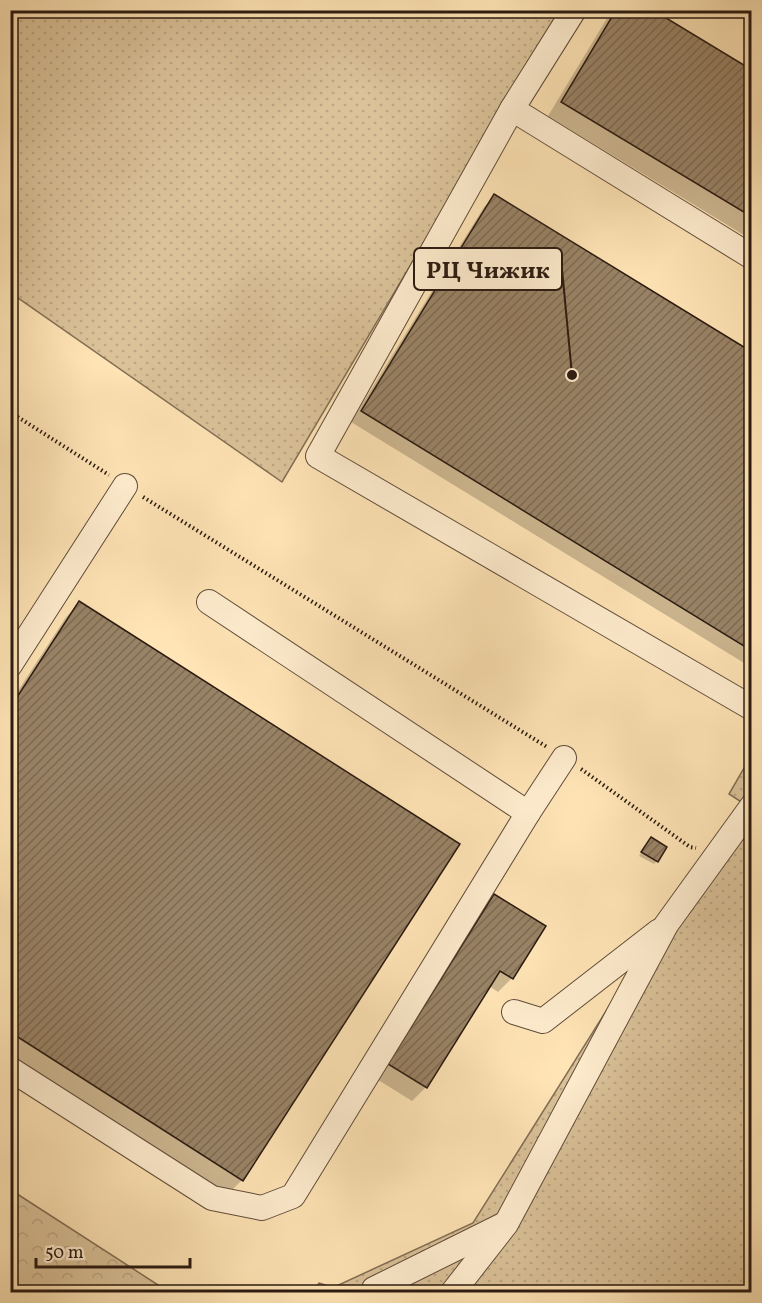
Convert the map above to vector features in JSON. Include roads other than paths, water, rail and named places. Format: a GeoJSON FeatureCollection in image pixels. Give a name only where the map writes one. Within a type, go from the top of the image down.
{"type":"FeatureCollection","features":[{"type":"Feature","properties":{"kind":"street"},"geometry":{"type":"LineString","coordinates":[[574,10],[512,109],[318,456],[752,708]]}},
{"type":"Feature","properties":{"kind":"street"},"geometry":{"type":"LineString","coordinates":[[512,109],[752,257]]}},
{"type":"Feature","properties":{"kind":"street"},"geometry":{"type":"LineString","coordinates":[[10,666],[125,486]]}},
{"type":"Feature","properties":{"kind":"street"},"geometry":{"type":"LineString","coordinates":[[209,602],[528,813]]}},
{"type":"Feature","properties":{"kind":"street"},"geometry":{"type":"LineString","coordinates":[[10,1069],[212,1198],[262,1208],[293,1196],[564,758]]}},
{"type":"Feature","properties":{"kind":"street"},"geometry":{"type":"LineString","coordinates":[[453,1293],[506,1224],[666,926],[752,806]]}},
{"type":"Feature","properties":{"kind":"street"},"geometry":{"type":"LineString","coordinates":[[514,1012],[543,1021],[666,926]]}},
{"type":"Feature","properties":{"kind":"street"},"geometry":{"type":"LineString","coordinates":[[374,1289],[506,1224]]}},
{"type":"Feature","properties":{"kind":"place","name":"РЦ Чижик"},"geometry":{"type":"Point","coordinates":[572,375]}}]}
